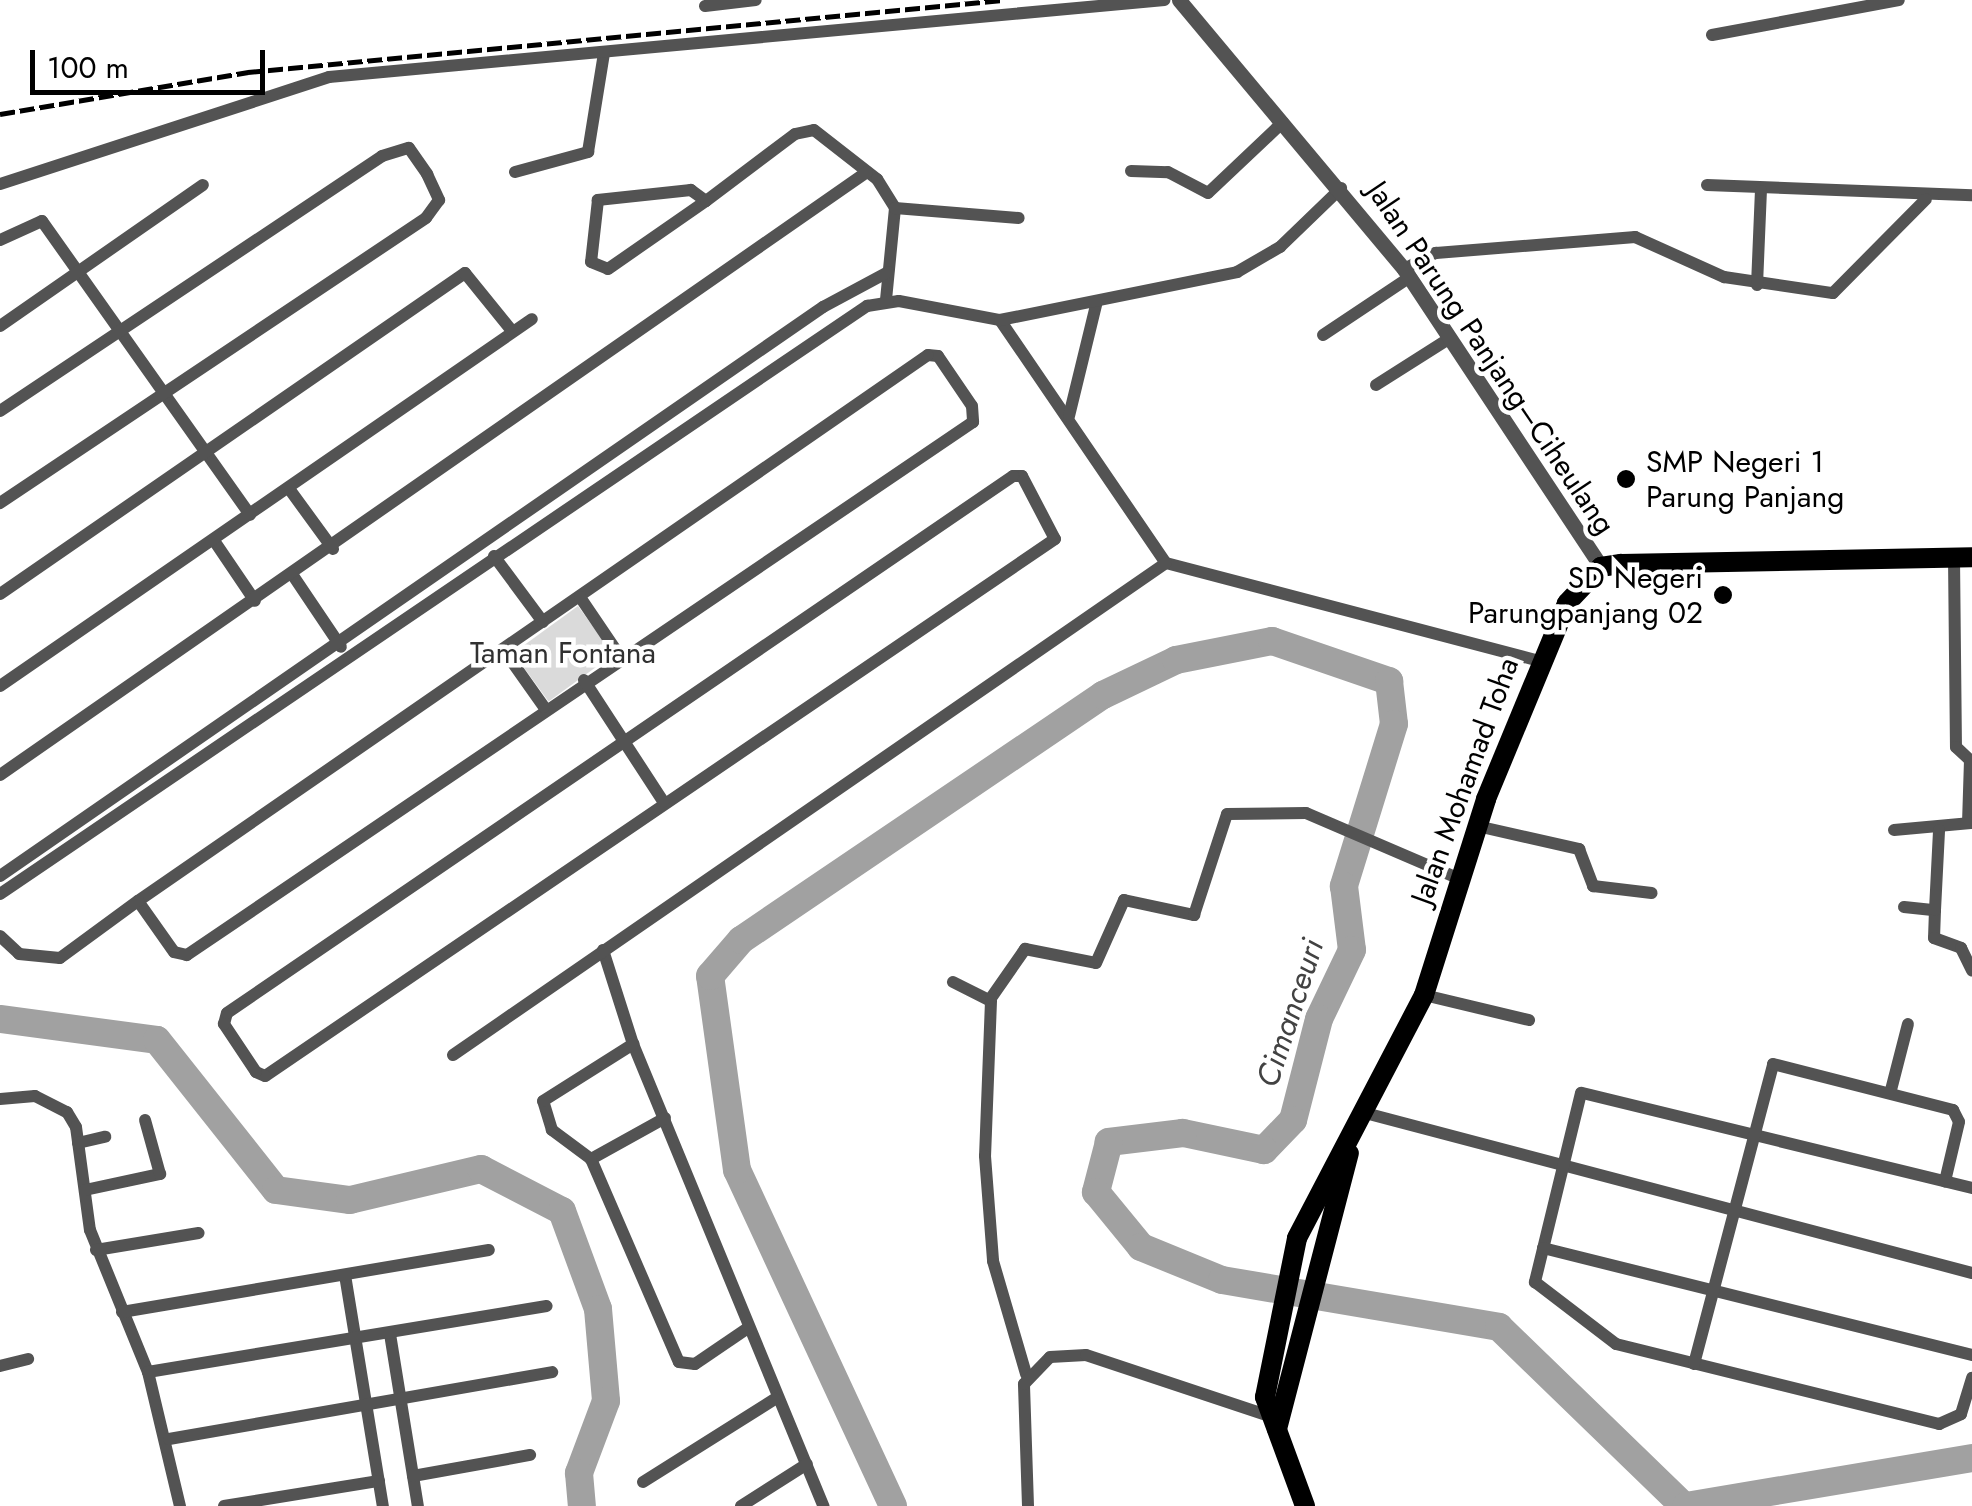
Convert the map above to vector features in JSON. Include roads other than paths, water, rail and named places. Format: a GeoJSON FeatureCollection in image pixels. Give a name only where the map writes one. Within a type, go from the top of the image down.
{"type":"FeatureCollection","features":[{"type":"Feature","properties":{"kind":"main road"},"geometry":{"type":"LineString","coordinates":[[1601,567],[1963,558]]}},
{"type":"Feature","properties":{"kind":"main road","name":"Jalan Mohamad Toha"},"geometry":{"type":"LineString","coordinates":[[1273,1424],[1280,1337],[1297,1238],[1369,1114],[1424,995],[1477,826],[1539,661],[1567,602],[1601,567]]}},
{"type":"Feature","properties":{"kind":"main road","name":"Jalan Mohamad Toha"},"geometry":{"type":"LineString","coordinates":[[1273,1424],[1302,1342],[1320,1241],[1350,1145]]}},
{"type":"Feature","properties":{"kind":"main road"},"geometry":{"type":"LineString","coordinates":[[1273,1424],[1305,1506]]}},
{"type":"Feature","properties":{"kind":"street"},"geometry":{"type":"LineString","coordinates":[[705,6],[756,0]]}},
{"type":"Feature","properties":{"kind":"street"},"geometry":{"type":"LineString","coordinates":[[0,184],[329,77],[1164,0]]}},
{"type":"Feature","properties":{"kind":"street","name":"Jalan Parung Panjang–Ciheulang"},"geometry":{"type":"LineString","coordinates":[[1179,0],[1341,188],[1407,273],[1601,567]]}},
{"type":"Feature","properties":{"kind":"street"},"geometry":{"type":"LineString","coordinates":[[1712,35],[1899,0]]}},
{"type":"Feature","properties":{"kind":"street"},"geometry":{"type":"LineString","coordinates":[[515,172],[588,152],[604,53]]}},
{"type":"Feature","properties":{"kind":"street"},"geometry":{"type":"LineString","coordinates":[[1131,171],[1168,172],[1208,193],[1282,122]]}},
{"type":"Feature","properties":{"kind":"street"},"geometry":{"type":"LineString","coordinates":[[706,201],[691,190],[598,200],[590,262],[608,269],[706,201],[804,130],[867,172],[895,208],[886,300]]}},
{"type":"Feature","properties":{"kind":"street"},"geometry":{"type":"LineString","coordinates":[[0,411],[382,156],[408,148],[427,174],[439,200],[426,218],[161,390],[2,499]]}},
{"type":"Feature","properties":{"kind":"street"},"geometry":{"type":"LineString","coordinates":[[0,776],[294,578],[867,172]]}},
{"type":"Feature","properties":{"kind":"street"},"geometry":{"type":"LineString","coordinates":[[0,326],[203,185]]}},
{"type":"Feature","properties":{"kind":"street"},"geometry":{"type":"LineString","coordinates":[[1707,185],[1926,199],[1972,195]]}},
{"type":"Feature","properties":{"kind":"street"},"geometry":{"type":"LineString","coordinates":[[0,894],[497,560],[850,315],[886,300],[1000,320],[1257,264],[1341,188]]}},
{"type":"Feature","properties":{"kind":"street"},"geometry":{"type":"LineString","coordinates":[[1756,285],[1760,191]]}},
{"type":"Feature","properties":{"kind":"street"},"geometry":{"type":"LineString","coordinates":[[1323,335],[1436,253],[1635,238],[1756,285],[1838,290],[1926,199]]}},
{"type":"Feature","properties":{"kind":"street"},"geometry":{"type":"LineString","coordinates":[[895,208],[1019,218]]}},
{"type":"Feature","properties":{"kind":"street"},"geometry":{"type":"LineString","coordinates":[[0,240],[42,221],[250,516]]}},
{"type":"Feature","properties":{"kind":"street"},"geometry":{"type":"LineString","coordinates":[[0,876],[487,545],[823,307],[888,272]]}},
{"type":"Feature","properties":{"kind":"street"},"geometry":{"type":"LineString","coordinates":[[0,594],[465,274],[474,274],[512,331]]}},
{"type":"Feature","properties":{"kind":"street"},"geometry":{"type":"LineString","coordinates":[[1069,416],[1097,300]]}},
{"type":"Feature","properties":{"kind":"street"},"geometry":{"type":"LineString","coordinates":[[0,686],[215,542],[532,318]]}},
{"type":"Feature","properties":{"kind":"street"},"geometry":{"type":"LineString","coordinates":[[1000,320],[1166,563],[1539,661]]}},
{"type":"Feature","properties":{"kind":"street"},"geometry":{"type":"LineString","coordinates":[[1376,385],[1450,338]]}},
{"type":"Feature","properties":{"kind":"street"},"geometry":{"type":"LineString","coordinates":[[0,936],[20,954],[60,958],[138,901],[543,622],[938,356],[973,422],[544,707],[187,954],[174,952],[138,901]]}},
{"type":"Feature","properties":{"kind":"street"},"geometry":{"type":"LineString","coordinates":[[1013,476],[1048,516],[1055,540],[663,801],[265,1076],[224,1024],[227,1014],[626,744],[1013,476]]}},
{"type":"Feature","properties":{"kind":"street"},"geometry":{"type":"LineString","coordinates":[[290,490],[333,549]]}},
{"type":"Feature","properties":{"kind":"street"},"geometry":{"type":"LineString","coordinates":[[215,542],[255,602]]}},
{"type":"Feature","properties":{"kind":"street"},"geometry":{"type":"LineString","coordinates":[[487,545],[543,622]]}},
{"type":"Feature","properties":{"kind":"street"},"geometry":{"type":"LineString","coordinates":[[1894,830],[1970,827],[1970,760],[1956,747],[1963,558]]}},
{"type":"Feature","properties":{"kind":"street"},"geometry":{"type":"LineString","coordinates":[[453,1055],[1166,563]]}},
{"type":"Feature","properties":{"kind":"street"},"geometry":{"type":"LineString","coordinates":[[294,578],[349,657]]}},
{"type":"Feature","properties":{"kind":"street"},"geometry":{"type":"LineString","coordinates":[[580,597],[620,656]]}},
{"type":"Feature","properties":{"kind":"street"},"geometry":{"type":"LineString","coordinates":[[504,649],[544,707]]}},
{"type":"Feature","properties":{"kind":"street"},"geometry":{"type":"LineString","coordinates":[[584,680],[663,801]]}},
{"type":"Feature","properties":{"kind":"street"},"geometry":{"type":"LineString","coordinates":[[1028,1506],[1026,1374],[993,1262],[985,1141],[990,998],[1025,949],[1096,962],[1124,900],[1194,914],[1227,814],[1277,807],[1388,854],[1460,879]]}},
{"type":"Feature","properties":{"kind":"street"},"geometry":{"type":"LineString","coordinates":[[1477,826],[1579,849],[1593,886],[1652,892]]}},
{"type":"Feature","properties":{"kind":"street"},"geometry":{"type":"LineString","coordinates":[[1939,830],[1934,938],[1962,948],[1972,971]]}},
{"type":"Feature","properties":{"kind":"street"},"geometry":{"type":"LineString","coordinates":[[1904,907],[1935,910]]}},
{"type":"Feature","properties":{"kind":"street"},"geometry":{"type":"LineString","coordinates":[[604,950],[633,1044],[775,1399],[823,1506]]}},
{"type":"Feature","properties":{"kind":"street"},"geometry":{"type":"LineString","coordinates":[[953,982],[990,998]]}},
{"type":"Feature","properties":{"kind":"street"},"geometry":{"type":"LineString","coordinates":[[1424,995],[1529,1020]]}},
{"type":"Feature","properties":{"kind":"street"},"geometry":{"type":"LineString","coordinates":[[1891,1090],[1908,1024]]}},
{"type":"Feature","properties":{"kind":"street"},"geometry":{"type":"LineString","coordinates":[[633,1044],[543,1102],[552,1130],[591,1159],[679,1362],[695,1364],[748,1328]]}},
{"type":"Feature","properties":{"kind":"street"},"geometry":{"type":"LineString","coordinates":[[1694,1364],[1773,1064],[1891,1090],[1953,1110],[1960,1122],[1945,1181]]}},
{"type":"Feature","properties":{"kind":"street"},"geometry":{"type":"LineString","coordinates":[[1972,1188],[1580,1093],[1535,1282],[1602,1334],[1694,1364],[1939,1424],[1961,1414],[1972,1378]]}},
{"type":"Feature","properties":{"kind":"street"},"geometry":{"type":"LineString","coordinates":[[0,1099],[36,1096],[68,1112],[78,1143],[96,1250],[148,1372],[169,1439],[180,1506]]}},
{"type":"Feature","properties":{"kind":"street"},"geometry":{"type":"LineString","coordinates":[[1369,1114],[1562,1171],[1972,1273]]}},
{"type":"Feature","properties":{"kind":"street"},"geometry":{"type":"LineString","coordinates":[[591,1159],[665,1118]]}},
{"type":"Feature","properties":{"kind":"street"},"geometry":{"type":"LineString","coordinates":[[84,1190],[160,1174],[145,1120]]}},
{"type":"Feature","properties":{"kind":"street"},"geometry":{"type":"LineString","coordinates":[[78,1143],[105,1137]]}},
{"type":"Feature","properties":{"kind":"street"},"geometry":{"type":"LineString","coordinates":[[96,1250],[199,1233]]}},
{"type":"Feature","properties":{"kind":"street"},"geometry":{"type":"LineString","coordinates":[[1543,1248],[1972,1354]]}},
{"type":"Feature","properties":{"kind":"street"},"geometry":{"type":"LineString","coordinates":[[122,1312],[490,1250]]}},
{"type":"Feature","properties":{"kind":"street"},"geometry":{"type":"LineString","coordinates":[[345,1275],[384,1506]]}},
{"type":"Feature","properties":{"kind":"street"},"geometry":{"type":"LineString","coordinates":[[148,1372],[547,1306]]}},
{"type":"Feature","properties":{"kind":"street"},"geometry":{"type":"LineString","coordinates":[[390,1334],[418,1506]]}},
{"type":"Feature","properties":{"kind":"street"},"geometry":{"type":"LineString","coordinates":[[1026,1374],[1050,1358],[1086,1355],[1273,1424]]}},
{"type":"Feature","properties":{"kind":"street"},"geometry":{"type":"LineString","coordinates":[[0,1366],[28,1359]]}},
{"type":"Feature","properties":{"kind":"street"},"geometry":{"type":"LineString","coordinates":[[169,1439],[367,1408],[552,1372]]}},
{"type":"Feature","properties":{"kind":"street"},"geometry":{"type":"LineString","coordinates":[[643,1482],[775,1399]]}},
{"type":"Feature","properties":{"kind":"street"},"geometry":{"type":"LineString","coordinates":[[413,1476],[530,1455]]}},
{"type":"Feature","properties":{"kind":"street"},"geometry":{"type":"LineString","coordinates":[[741,1506],[807,1464]]}},
{"type":"Feature","properties":{"kind":"street"},"geometry":{"type":"LineString","coordinates":[[224,1506],[379,1481]]}},
{"type":"Feature","properties":{"kind":"waterway","name":"Cimanceuri"},"geometry":{"type":"LineString","coordinates":[[893,1506],[737,1170],[710,976],[741,940],[1103,695],[1176,660],[1272,641],[1389,681],[1394,724],[1344,886],[1352,950],[1319,1019],[1293,1120],[1264,1150],[1183,1133],[1109,1142],[1096,1192],[1141,1247],[1222,1280],[1499,1327],[1684,1506]]}},
{"type":"Feature","properties":{"kind":"waterway","name":"Cimanceuri"},"geometry":{"type":"LineString","coordinates":[[0,1019],[157,1040],[276,1190],[350,1200],[481,1169],[562,1211],[598,1309],[606,1401],[579,1473],[582,1506]]}},
{"type":"Feature","properties":{"kind":"waterway","name":"Cimanceuri"},"geometry":{"type":"LineString","coordinates":[[1686,1506],[1972,1458]]}},
{"type":"Feature","properties":{"kind":"railway"},"geometry":{"type":"LineString","coordinates":[[0,114],[248,72],[1003,0]]}},
{"type":"Feature","properties":{"kind":"place","name":"SMP Negeri 1 Parung Panjang"},"geometry":{"type":"Point","coordinates":[1626,479]}},
{"type":"Feature","properties":{"kind":"place","name":"SD Negeri Parungpanjang 02"},"geometry":{"type":"Point","coordinates":[1723,595]}},
{"type":"Feature","properties":{"kind":"park label","name":"Taman Fontana"},"geometry":{"type":"Point","coordinates":[563,653]}}]}
